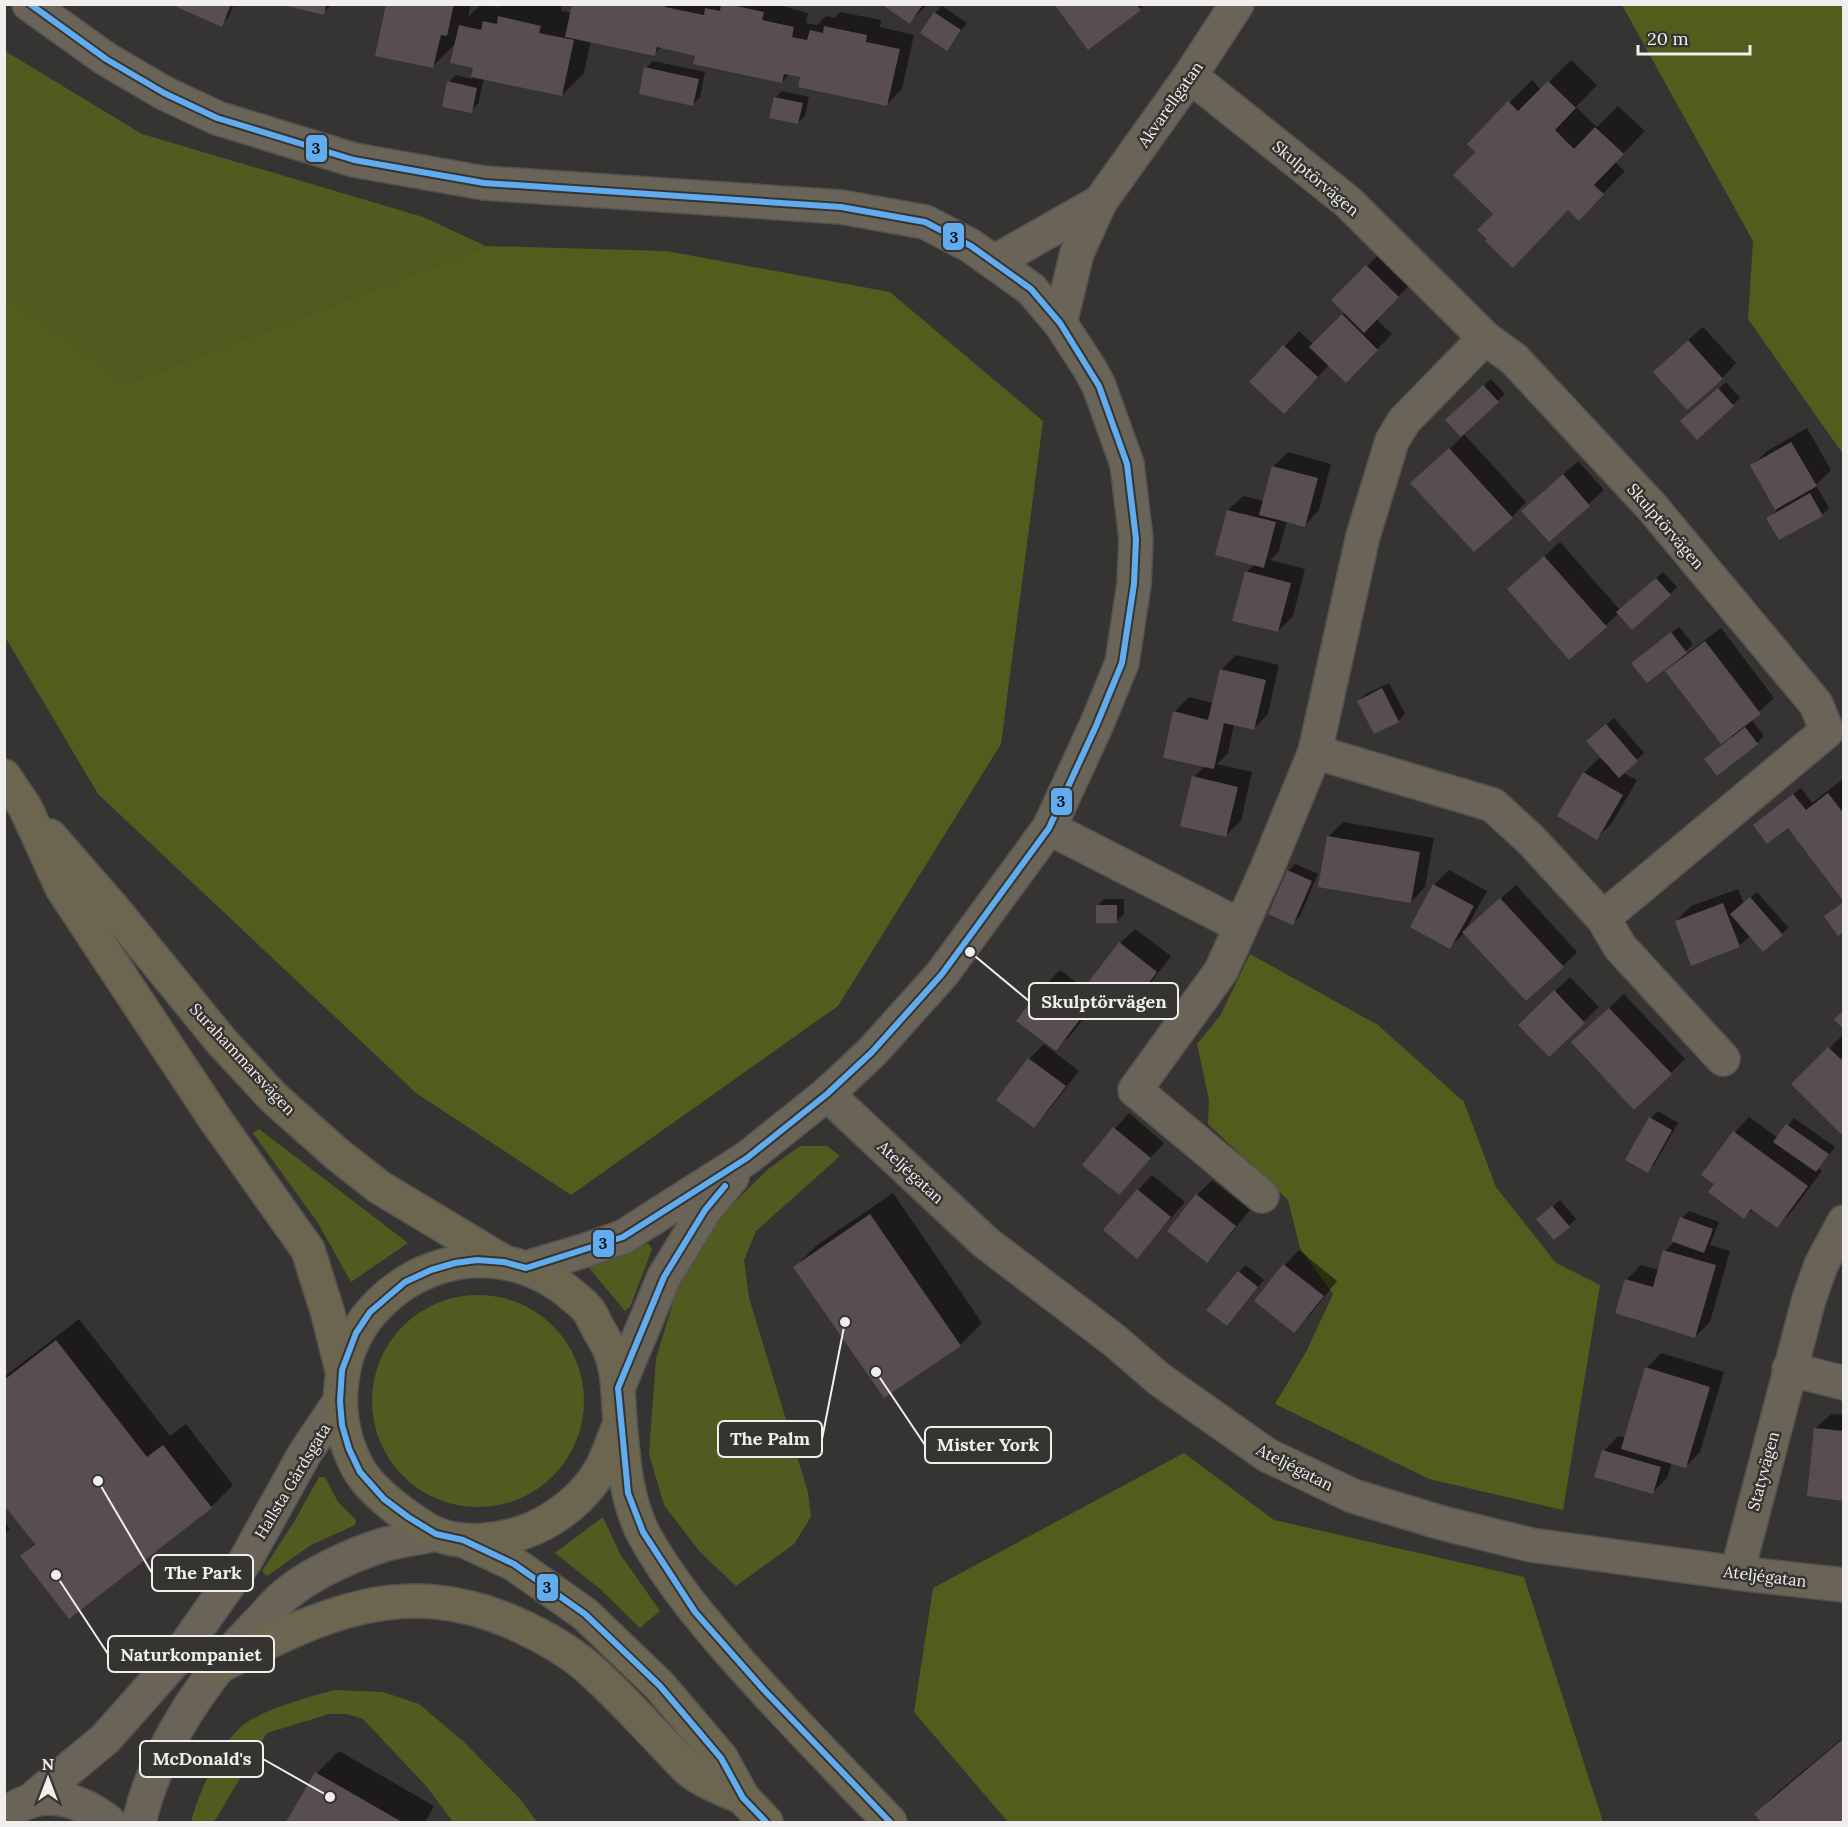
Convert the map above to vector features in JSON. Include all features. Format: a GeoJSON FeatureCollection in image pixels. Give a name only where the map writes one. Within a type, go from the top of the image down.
{"type":"FeatureCollection","features":[{"type":"Feature","properties":{"kind":"main road","name":"Surahammarsvägen"},"geometry":{"type":"LineString","coordinates":[[4,776],[25,807],[111,906],[222,1042],[274,1098],[337,1154],[379,1186],[515,1265]]}},
{"type":"Feature","properties":{"kind":"main road","name":"Surahammarsvägen"},"geometry":{"type":"LineString","coordinates":[[25,807],[62,888],[215,1119],[308,1250],[328,1314],[341,1386],[342,1425],[349,1449],[360,1472],[384,1499],[408,1517],[450,1537]]}},
{"type":"Feature","properties":{"kind":"main road"},"geometry":{"type":"LineString","coordinates":[[341,1386],[356,1333],[370,1312],[405,1282],[431,1270],[477,1260],[515,1265],[557,1282],[588,1310],[610,1351],[618,1388],[628,1493],[643,1532],[695,1612],[764,1690],[890,1822]]}},
{"type":"Feature","properties":{"kind":"main road"},"geometry":{"type":"LineString","coordinates":[[450,1537],[507,1538],[538,1527],[560,1515],[601,1469],[620,1423]]}},
{"type":"Feature","properties":{"kind":"main road"},"geometry":{"type":"LineString","coordinates":[[450,1537],[514,1564],[585,1614],[660,1686],[721,1758],[743,1798],[766,1822]]}},
{"type":"Feature","properties":{"kind":"main road"},"geometry":{"type":"LineString","coordinates":[[220,1666],[327,1616],[360,1607],[392,1601],[422,1600],[459,1605],[494,1614],[534,1632],[565,1650],[593,1672],[694,1774],[743,1798]]}},
{"type":"Feature","properties":{"kind":"street"},"geometry":{"type":"LineString","coordinates":[[29,4],[106,59],[164,93],[217,118],[354,160],[484,183],[841,207],[925,222],[971,246],[1031,288],[1060,323],[1099,386],[1127,464],[1136,538],[1134,584],[1122,663],[1049,828],[942,974],[873,1052],[827,1094],[747,1158],[623,1237],[583,1251],[515,1265]]}},
{"type":"Feature","properties":{"kind":"street","name":"Akvarellgatan"},"geometry":{"type":"LineString","coordinates":[[1060,323],[1077,253],[1100,202],[1190,76],[1237,4]]}},
{"type":"Feature","properties":{"kind":"street","name":"Skulptörvägen"},"geometry":{"type":"LineString","coordinates":[[1190,76],[1348,202],[1485,338],[1514,359],[1651,506],[1816,704],[1835,742],[1603,918]]}},
{"type":"Feature","properties":{"kind":"street","name":"Akvarellgatan"},"geometry":{"type":"LineString","coordinates":[[994,262],[1100,202]]}},
{"type":"Feature","properties":{"kind":"street"},"geometry":{"type":"LineString","coordinates":[[1262,1196],[1135,1090],[1221,971],[1315,752],[1363,536],[1392,441],[1404,421],[1485,338]]}},
{"type":"Feature","properties":{"kind":"street"},"geometry":{"type":"LineString","coordinates":[[1315,752],[1493,805],[1531,840],[1603,918],[1620,947],[1723,1059]]}},
{"type":"Feature","properties":{"kind":"street"},"geometry":{"type":"LineString","coordinates":[[1049,828],[1241,926]]}},
{"type":"Feature","properties":{"kind":"street","name":"Ateljégatan"},"geometry":{"type":"LineString","coordinates":[[827,1094],[985,1242],[1115,1341],[1159,1379],[1267,1455],[1353,1496],[1442,1523],[1531,1545],[1844,1585]]}},
{"type":"Feature","properties":{"kind":"street"},"geometry":{"type":"LineString","coordinates":[[618,1388],[664,1277],[705,1210],[747,1158]]}},
{"type":"Feature","properties":{"kind":"street","name":"Statyvägen"},"geometry":{"type":"LineString","coordinates":[[1737,1573],[1809,1299],[1821,1265],[1844,1222]]}},
{"type":"Feature","properties":{"kind":"street"},"geometry":{"type":"LineString","coordinates":[[1789,1369],[1844,1383]]}},
{"type":"Feature","properties":{"kind":"street","name":"Hallsta Gårdsgata"},"geometry":{"type":"LineString","coordinates":[[17,1807],[105,1739],[176,1659],[246,1561],[341,1386]]}},
{"type":"Feature","properties":{"kind":"street"},"geometry":{"type":"LineString","coordinates":[[139,1822],[143,1805],[168,1742],[220,1666],[242,1639],[289,1592],[331,1566],[383,1545],[450,1537]]}},
{"type":"Feature","properties":{"kind":"street"},"geometry":{"type":"LineString","coordinates":[[17,1807],[52,1798],[73,1801],[93,1809],[109,1822]]}},
{"type":"Feature","properties":{"kind":"green space"},"geometry":{"type":"Polygon","coordinates":[[[1622,5],[1843,5],[1843,454],[1748,319],[1753,241],[1622,5]]]}},
{"type":"Feature","properties":{"kind":"green space"},"geometry":{"type":"Polygon","coordinates":[[[5,51],[142,134],[423,217],[486,246],[127,383],[12,299],[5,306],[5,51]]]}},
{"type":"Feature","properties":{"kind":"green space"},"geometry":{"type":"Polygon","coordinates":[[[486,246],[666,251],[890,292],[1043,421],[1001,744],[838,1006],[571,1195],[416,1093],[98,794],[5,637],[4,306],[12,299],[127,383],[486,246]]]}},
{"type":"Feature","properties":{"kind":"green space"},"geometry":{"type":"Polygon","coordinates":[[[1250,954],[1378,1025],[1464,1102],[1496,1187],[1556,1263],[1600,1285],[1563,1510],[1429,1479],[1275,1404],[1306,1352],[1333,1294],[1300,1248],[1288,1200],[1208,1124],[1209,1100],[1197,1044],[1220,1016],[1250,954]]]}},
{"type":"Feature","properties":{"kind":"green space"},"geometry":{"type":"Polygon","coordinates":[[[259,1129],[408,1243],[351,1282],[318,1223],[253,1133],[259,1129]]]}},
{"type":"Feature","properties":{"kind":"green space"},"geometry":{"type":"Polygon","coordinates":[[[800,1146],[827,1146],[840,1156],[756,1231],[744,1260],[749,1298],[808,1492],[811,1517],[794,1544],[736,1586],[700,1552],[664,1505],[649,1454],[656,1359],[677,1289],[710,1227],[767,1170],[800,1146]]]}},
{"type":"Feature","properties":{"kind":"green space"},"geometry":{"type":"Polygon","coordinates":[[[648,1243],[652,1249],[630,1307],[625,1311],[589,1268],[591,1263],[618,1257],[648,1243]]]}},
{"type":"Feature","properties":{"kind":"green space"},"geometry":{"type":"Polygon","coordinates":[[[468,1295],[488,1295],[509,1299],[528,1307],[553,1326],[566,1342],[576,1360],[582,1380],[584,1401],[582,1422],[576,1442],[566,1460],[553,1476],[528,1495],[509,1503],[488,1507],[468,1507],[447,1503],[428,1495],[396,1468],[384,1451],[376,1432],[372,1411],[372,1391],[376,1370],[384,1351],[411,1319],[428,1307],[447,1299],[468,1295]]]}},
{"type":"Feature","properties":{"kind":"green space"},"geometry":{"type":"Polygon","coordinates":[[[1184,1453],[1274,1520],[1524,1577],[1603,1822],[1008,1822],[914,1712],[933,1588],[1184,1453]]]}},
{"type":"Feature","properties":{"kind":"green space"},"geometry":{"type":"Polygon","coordinates":[[[319,1477],[325,1477],[338,1502],[356,1520],[355,1525],[311,1545],[267,1576],[262,1571],[294,1522],[319,1477]]]}},
{"type":"Feature","properties":{"kind":"green space"},"geometry":{"type":"Polygon","coordinates":[[[603,1517],[620,1554],[660,1611],[640,1628],[599,1588],[555,1553],[603,1517]]]}},
{"type":"Feature","properties":{"kind":"green space"},"geometry":{"type":"Polygon","coordinates":[[[334,1690],[383,1692],[419,1704],[463,1741],[520,1799],[537,1822],[453,1822],[427,1787],[363,1719],[347,1714],[329,1714],[267,1733],[214,1822],[191,1822],[211,1770],[234,1733],[252,1719],[275,1709],[334,1690]]]}},
{"type":"Feature","properties":{"kind":"building"},"geometry":{"type":"Polygon","coordinates":[[[170,4],[231,4],[222,27],[170,4]]]}},
{"type":"Feature","properties":{"kind":"building"},"geometry":{"type":"Polygon","coordinates":[[[386,4],[454,4],[447,36],[441,35],[433,68],[375,56],[386,4]]]}},
{"type":"Feature","properties":{"kind":"building"},"geometry":{"type":"Polygon","coordinates":[[[572,4],[666,4],[665,7],[704,15],[705,8],[720,11],[721,4],[727,4],[764,12],[762,20],[794,27],[792,37],[807,40],[810,30],[823,33],[824,26],[867,35],[866,42],[900,49],[887,106],[798,87],[800,77],[784,74],[782,83],[693,64],[695,56],[657,47],[655,56],[565,37],[572,4]]]}},
{"type":"Feature","properties":{"kind":"building"},"geometry":{"type":"Polygon","coordinates":[[[881,4],[923,4],[910,24],[881,4]]]}},
{"type":"Feature","properties":{"kind":"building"},"geometry":{"type":"Polygon","coordinates":[[[1054,4],[1136,4],[1141,10],[1088,50],[1054,4]]]}},
{"type":"Feature","properties":{"kind":"building"},"geometry":{"type":"Polygon","coordinates":[[[283,5],[326,5],[324,15],[283,5]]]}},
{"type":"Feature","properties":{"kind":"building"},"geometry":{"type":"Polygon","coordinates":[[[934,12],[961,30],[947,51],[920,33],[934,12]]]}},
{"type":"Feature","properties":{"kind":"building"},"geometry":{"type":"Polygon","coordinates":[[[498,16],[541,26],[539,33],[574,40],[562,96],[471,77],[473,68],[450,63],[459,25],[481,30],[483,21],[497,24],[498,16]]]}},
{"type":"Feature","properties":{"kind":"building"},"geometry":{"type":"Polygon","coordinates":[[[644,67],[699,79],[693,106],[639,94],[644,67]]]}},
{"type":"Feature","properties":{"kind":"building"},"geometry":{"type":"Polygon","coordinates":[[[447,81],[477,88],[472,113],[442,107],[447,81]]]}},
{"type":"Feature","properties":{"kind":"building"},"geometry":{"type":"Polygon","coordinates":[[[1548,81],[1576,108],[1555,130],[1574,149],[1595,127],[1624,154],[1594,185],[1604,194],[1579,221],[1568,210],[1513,268],[1477,230],[1493,214],[1453,175],[1475,152],[1467,144],[1508,101],[1518,111],[1548,81]]]}},
{"type":"Feature","properties":{"kind":"building"},"geometry":{"type":"Polygon","coordinates":[[[774,97],[803,103],[798,124],[769,118],[774,97]]]}},
{"type":"Feature","properties":{"kind":"building"},"geometry":{"type":"Polygon","coordinates":[[[1366,265],[1399,297],[1364,333],[1331,300],[1366,265]]]}},
{"type":"Feature","properties":{"kind":"building"},"geometry":{"type":"Polygon","coordinates":[[[1342,314],[1378,350],[1346,383],[1309,347],[1342,314]]]}},
{"type":"Feature","properties":{"kind":"building"},"geometry":{"type":"Polygon","coordinates":[[[1688,340],[1723,379],[1687,410],[1653,372],[1688,340]]]}},
{"type":"Feature","properties":{"kind":"building"},"geometry":{"type":"Polygon","coordinates":[[[1283,345],[1318,377],[1284,414],[1249,382],[1283,345]]]}},
{"type":"Feature","properties":{"kind":"building"},"geometry":{"type":"Polygon","coordinates":[[[1483,385],[1499,402],[1461,437],[1445,420],[1483,385]]]}},
{"type":"Feature","properties":{"kind":"building"},"geometry":{"type":"Polygon","coordinates":[[[1718,388],[1734,406],[1697,440],[1680,421],[1718,388]]]}},
{"type":"Feature","properties":{"kind":"building"},"geometry":{"type":"Polygon","coordinates":[[[1791,442],[1817,486],[1775,510],[1750,465],[1791,442]]]}},
{"type":"Feature","properties":{"kind":"building"},"geometry":{"type":"Polygon","coordinates":[[[1449,448],[1513,518],[1474,552],[1410,483],[1449,448]]]}},
{"type":"Feature","properties":{"kind":"building"},"geometry":{"type":"Polygon","coordinates":[[[1272,466],[1318,478],[1305,527],[1259,515],[1272,466]]]}},
{"type":"Feature","properties":{"kind":"building"},"geometry":{"type":"Polygon","coordinates":[[[1563,474],[1590,506],[1549,542],[1521,511],[1563,474]]]}},
{"type":"Feature","properties":{"kind":"building"},"geometry":{"type":"Polygon","coordinates":[[[1810,493],[1823,516],[1779,540],[1766,518],[1810,493]]]}},
{"type":"Feature","properties":{"kind":"building"},"geometry":{"type":"Polygon","coordinates":[[[1227,510],[1276,522],[1264,568],[1215,555],[1227,510]]]}},
{"type":"Feature","properties":{"kind":"building"},"geometry":{"type":"Polygon","coordinates":[[[1544,556],[1607,627],[1569,660],[1507,589],[1544,556]]]}},
{"type":"Feature","properties":{"kind":"building"},"geometry":{"type":"Polygon","coordinates":[[[1245,571],[1291,583],[1278,632],[1232,621],[1245,571]]]}},
{"type":"Feature","properties":{"kind":"building"},"geometry":{"type":"Polygon","coordinates":[[[1656,578],[1671,595],[1632,630],[1616,612],[1656,578]]]}},
{"type":"Feature","properties":{"kind":"building"},"geometry":{"type":"Polygon","coordinates":[[[1671,632],[1687,653],[1647,683],[1631,663],[1671,632]]]}},
{"type":"Feature","properties":{"kind":"building"},"geometry":{"type":"Polygon","coordinates":[[[1705,641],[1761,714],[1721,744],[1665,671],[1705,641]]]}},
{"type":"Feature","properties":{"kind":"building"},"geometry":{"type":"Polygon","coordinates":[[[1220,669],[1266,680],[1254,730],[1224,723],[1214,769],[1163,758],[1173,711],[1208,720],[1220,669]]]}},
{"type":"Feature","properties":{"kind":"building"},"geometry":{"type":"Polygon","coordinates":[[[1382,688],[1399,722],[1374,734],[1357,701],[1382,688]]]}},
{"type":"Feature","properties":{"kind":"building"},"geometry":{"type":"Polygon","coordinates":[[[1606,724],[1638,761],[1619,778],[1586,741],[1606,724]]]}},
{"type":"Feature","properties":{"kind":"building"},"geometry":{"type":"Polygon","coordinates":[[[1745,727],[1758,744],[1717,776],[1704,759],[1745,727]]]}},
{"type":"Feature","properties":{"kind":"building"},"geometry":{"type":"Polygon","coordinates":[[[1583,772],[1623,795],[1597,840],[1557,816],[1583,772]]]}},
{"type":"Feature","properties":{"kind":"building"},"geometry":{"type":"Polygon","coordinates":[[[1192,776],[1238,787],[1226,837],[1180,826],[1192,776]]]}},
{"type":"Feature","properties":{"kind":"building"},"geometry":{"type":"Polygon","coordinates":[[[1828,793],[1844,814],[1844,902],[1788,828],[1767,844],[1753,825],[1793,794],[1806,810],[1828,793]]]}},
{"type":"Feature","properties":{"kind":"building"},"geometry":{"type":"Polygon","coordinates":[[[1327,836],[1420,852],[1411,903],[1318,887],[1327,836]]]}},
{"type":"Feature","properties":{"kind":"building"},"geometry":{"type":"Polygon","coordinates":[[[1287,870],[1312,881],[1293,925],[1268,914],[1287,870]]]}},
{"type":"Feature","properties":{"kind":"building"},"geometry":{"type":"Polygon","coordinates":[[[1433,884],[1474,906],[1450,949],[1410,927],[1433,884]]]}},
{"type":"Feature","properties":{"kind":"building"},"geometry":{"type":"Polygon","coordinates":[[[1750,897],[1783,935],[1763,952],[1730,914],[1750,897]]]}},
{"type":"Feature","properties":{"kind":"building"},"geometry":{"type":"Polygon","coordinates":[[[1500,898],[1564,967],[1526,1001],[1462,932],[1500,898]]]}},
{"type":"Feature","properties":{"kind":"building"},"geometry":{"type":"Polygon","coordinates":[[[1844,902],[1844,932],[1838,936],[1824,916],[1844,902]]]}},
{"type":"Feature","properties":{"kind":"building"},"geometry":{"type":"Polygon","coordinates":[[[1723,903],[1740,947],[1691,966],[1675,921],[1723,903]]]}},
{"type":"Feature","properties":{"kind":"building"},"geometry":{"type":"Polygon","coordinates":[[[1096,905],[1117,905],[1117,923],[1096,923],[1096,905]]]}},
{"type":"Feature","properties":{"kind":"building"},"geometry":{"type":"Polygon","coordinates":[[[1119,942],[1157,972],[1125,1014],[1087,984],[1119,942]]]}},
{"type":"Feature","properties":{"kind":"building"},"geometry":{"type":"Polygon","coordinates":[[[1044,984],[1084,1014],[1056,1051],[1016,1021],[1044,984]]]}},
{"type":"Feature","properties":{"kind":"building"},"geometry":{"type":"Polygon","coordinates":[[[1554,990],[1585,1023],[1549,1057],[1518,1025],[1554,990]]]}},
{"type":"Feature","properties":{"kind":"building"},"geometry":{"type":"Polygon","coordinates":[[[1609,1008],[1672,1074],[1634,1110],[1571,1042],[1609,1008]]]}},
{"type":"Feature","properties":{"kind":"building"},"geometry":{"type":"Polygon","coordinates":[[[1844,1010],[1844,1030],[1834,1019],[1844,1010]]]}},
{"type":"Feature","properties":{"kind":"building"},"geometry":{"type":"Polygon","coordinates":[[[1828,1047],[1844,1062],[1844,1137],[1791,1084],[1828,1047]]]}},
{"type":"Feature","properties":{"kind":"building"},"geometry":{"type":"Polygon","coordinates":[[[1028,1058],[1066,1086],[1034,1128],[996,1100],[1028,1058]]]}},
{"type":"Feature","properties":{"kind":"building"},"geometry":{"type":"Polygon","coordinates":[[[1649,1117],[1672,1130],[1648,1173],[1625,1160],[1649,1117]]]}},
{"type":"Feature","properties":{"kind":"building"},"geometry":{"type":"Polygon","coordinates":[[[1786,1124],[1829,1154],[1816,1172],[1773,1142],[1786,1124]]]}},
{"type":"Feature","properties":{"kind":"building"},"geometry":{"type":"Polygon","coordinates":[[[1113,1127],[1151,1158],[1119,1195],[1082,1165],[1113,1127]]]}},
{"type":"Feature","properties":{"kind":"building"},"geometry":{"type":"Polygon","coordinates":[[[1733,1131],[1808,1186],[1777,1228],[1751,1209],[1744,1219],[1708,1192],[1714,1184],[1701,1175],[1733,1131]]]}},
{"type":"Feature","properties":{"kind":"building"},"geometry":{"type":"Polygon","coordinates":[[[1137,1189],[1171,1217],[1137,1259],[1103,1230],[1137,1189]]]}},
{"type":"Feature","properties":{"kind":"building"},"geometry":{"type":"Polygon","coordinates":[[[1196,1194],[1236,1226],[1207,1263],[1167,1231],[1196,1194]]]}},
{"type":"Feature","properties":{"kind":"building"},"geometry":{"type":"Polygon","coordinates":[[[1552,1206],[1570,1227],[1554,1240],[1536,1219],[1552,1206]]]}},
{"type":"Feature","properties":{"kind":"building"},"geometry":{"type":"Polygon","coordinates":[[[870,1214],[961,1346],[884,1398],[793,1267],[870,1214]]]}},
{"type":"Feature","properties":{"kind":"building"},"geometry":{"type":"Polygon","coordinates":[[[1680,1217],[1713,1229],[1704,1253],[1671,1241],[1680,1217]]]}},
{"type":"Feature","properties":{"kind":"building"},"geometry":{"type":"Polygon","coordinates":[[[1663,1250],[1716,1265],[1695,1338],[1615,1313],[1625,1279],[1653,1287],[1663,1250]]]}},
{"type":"Feature","properties":{"kind":"building"},"geometry":{"type":"Polygon","coordinates":[[[1283,1264],[1324,1296],[1294,1333],[1254,1301],[1283,1264]]]}},
{"type":"Feature","properties":{"kind":"building"},"geometry":{"type":"Polygon","coordinates":[[[1238,1271],[1258,1287],[1227,1326],[1206,1310],[1238,1271]]]}},
{"type":"Feature","properties":{"kind":"building"},"geometry":{"type":"Polygon","coordinates":[[[56,1340],[147,1457],[163,1445],[212,1508],[69,1619],[20,1556],[35,1544],[4,1505],[4,1380],[56,1340]]]}},
{"type":"Feature","properties":{"kind":"building"},"geometry":{"type":"Polygon","coordinates":[[[1645,1367],[1710,1387],[1686,1468],[1621,1449],[1645,1367]]]}},
{"type":"Feature","properties":{"kind":"building"},"geometry":{"type":"Polygon","coordinates":[[[1814,1428],[1844,1431],[1844,1501],[1807,1496],[1814,1428]]]}},
{"type":"Feature","properties":{"kind":"building"},"geometry":{"type":"Polygon","coordinates":[[[1602,1450],[1661,1467],[1653,1494],[1594,1477],[1602,1450]]]}},
{"type":"Feature","properties":{"kind":"building"},"geometry":{"type":"Polygon","coordinates":[[[1844,1738],[1844,1822],[1761,1822],[1754,1814],[1844,1738]]]}},
{"type":"Feature","properties":{"kind":"building"},"geometry":{"type":"Polygon","coordinates":[[[315,1772],[402,1822],[286,1822],[315,1772]]]}},
{"type":"Feature","properties":{"kind":"transit line","name":"3"},"geometry":{"type":"LineString","coordinates":[[30,4],[106,59],[164,93],[217,118],[354,160],[484,183],[841,207],[925,222],[971,246],[1031,289],[1060,323],[1099,386],[1127,464],[1136,539],[1134,584],[1122,663],[1049,828],[942,974],[872,1052],[827,1094],[747,1158],[623,1237],[526,1268],[504,1262],[477,1260],[431,1270],[405,1282],[370,1312],[356,1333],[342,1370],[340,1401],[342,1425],[349,1449],[360,1472],[384,1499],[436,1534],[463,1540],[514,1564],[585,1614],[660,1686],[721,1758],[743,1798],[766,1822]]}},
{"type":"Feature","properties":{"kind":"transit line","name":"3"},"geometry":{"type":"LineString","coordinates":[[725,1186],[705,1210],[664,1277],[618,1388],[628,1493],[643,1532],[695,1612],[764,1690],[890,1822]]}},
{"type":"Feature","properties":{"kind":"place","name":"Skulptörvägen"},"geometry":{"type":"Point","coordinates":[970,952]}},
{"type":"Feature","properties":{"kind":"place","name":"The Palm"},"geometry":{"type":"Point","coordinates":[845,1322]}},
{"type":"Feature","properties":{"kind":"place","name":"Mister York"},"geometry":{"type":"Point","coordinates":[876,1372]}},
{"type":"Feature","properties":{"kind":"place","name":"The Park"},"geometry":{"type":"Point","coordinates":[98,1481]}},
{"type":"Feature","properties":{"kind":"place","name":"Naturkompaniet"},"geometry":{"type":"Point","coordinates":[56,1575]}},
{"type":"Feature","properties":{"kind":"place","name":"McDonald's"},"geometry":{"type":"Point","coordinates":[330,1797]}}]}
